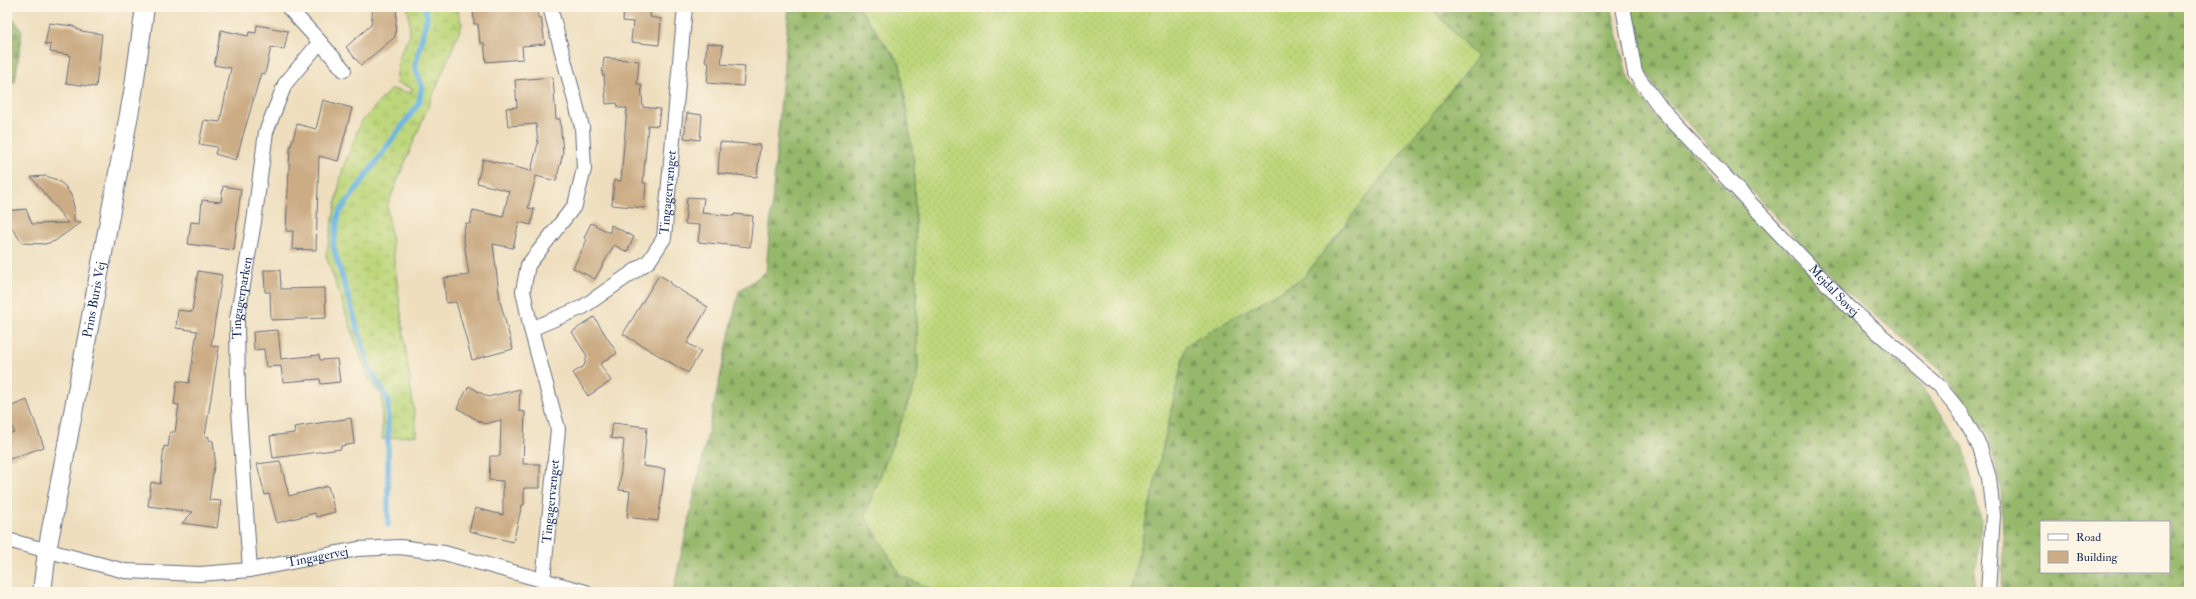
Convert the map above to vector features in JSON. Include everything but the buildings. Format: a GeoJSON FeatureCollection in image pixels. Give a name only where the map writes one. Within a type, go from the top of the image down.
{"type":"FeatureCollection","features":[{"type":"Feature","properties":{"kind":"street","name":"Prins Buris Vej"},"geometry":{"type":"LineString","coordinates":[[42,592],[47,551],[133,93],[145,7]]}},
{"type":"Feature","properties":{"kind":"street"},"geometry":{"type":"LineString","coordinates":[[288,7],[344,70]]}},
{"type":"Feature","properties":{"kind":"street","name":"Tingagervænget"},"geometry":{"type":"LineString","coordinates":[[543,581],[558,430],[531,329],[523,291],[528,265],[574,205],[584,169],[582,127],[550,7]]}},
{"type":"Feature","properties":{"kind":"street","name":"Tingagervænget"},"geometry":{"type":"LineString","coordinates":[[531,329],[583,308],[649,261],[664,238],[685,7]]}},
{"type":"Feature","properties":{"kind":"street","name":"Mejdal Søvej"},"geometry":{"type":"LineString","coordinates":[[1623,7],[1636,73],[1663,111],[1850,307],[1938,385],[1961,413],[1980,447],[1989,478],[1993,515],[1988,592]]}},
{"type":"Feature","properties":{"kind":"street","name":"Tingagerparken"},"geometry":{"type":"LineString","coordinates":[[250,570],[238,396],[237,319],[254,222],[266,132],[286,84],[320,42]]}},
{"type":"Feature","properties":{"kind":"street","name":"Tingagervej"},"geometry":{"type":"LineString","coordinates":[[7,540],[125,571],[200,574],[250,570],[358,549],[400,548],[444,553],[586,592]]}},
{"type":"Feature","properties":{"kind":"green space"},"geometry":{"type":"Polygon","coordinates":[[[407,7],[457,7],[462,25],[387,206],[417,435],[382,439],[382,395],[370,383],[326,256],[342,171],[361,122],[391,89],[411,93],[412,88],[396,83],[399,56],[410,35],[409,14],[407,7]]]}},
{"type":"Feature","properties":{"kind":"green space"},"geometry":{"type":"Polygon","coordinates":[[[789,7],[858,7],[900,64],[914,163],[918,377],[865,516],[901,576],[938,592],[673,592],[739,291],[766,272],[789,7]]]}},
{"type":"Feature","properties":{"kind":"green space"},"geometry":{"type":"Polygon","coordinates":[[[858,7],[1430,7],[1477,57],[1303,278],[1186,346],[1130,592],[938,592],[901,576],[865,516],[918,377],[914,163],[900,64],[858,7]]]}},
{"type":"Feature","properties":{"kind":"green space"},"geometry":{"type":"Polygon","coordinates":[[[1430,7],[1611,7],[1627,76],[1654,115],[1920,384],[1963,445],[1981,520],[1973,592],[1130,592],[1186,345],[1303,278],[1477,57],[1430,7]]]}},
{"type":"Feature","properties":{"kind":"green space"},"geometry":{"type":"Polygon","coordinates":[[[1631,7],[2189,7],[2189,592],[2001,592],[2004,555],[2001,485],[1988,434],[1940,369],[1843,289],[1654,87],[1635,44],[1631,7]]]}},
{"type":"Feature","properties":{"kind":"green space"},"geometry":{"type":"Polygon","coordinates":[[[7,10],[22,31],[15,82],[7,81],[7,10]]]}},
{"type":"Feature","properties":{"kind":"waterway"},"geometry":{"type":"LineString","coordinates":[[388,525],[388,399],[370,370],[333,246],[339,213],[419,103],[422,86],[415,67],[427,18],[425,7]]}}]}
